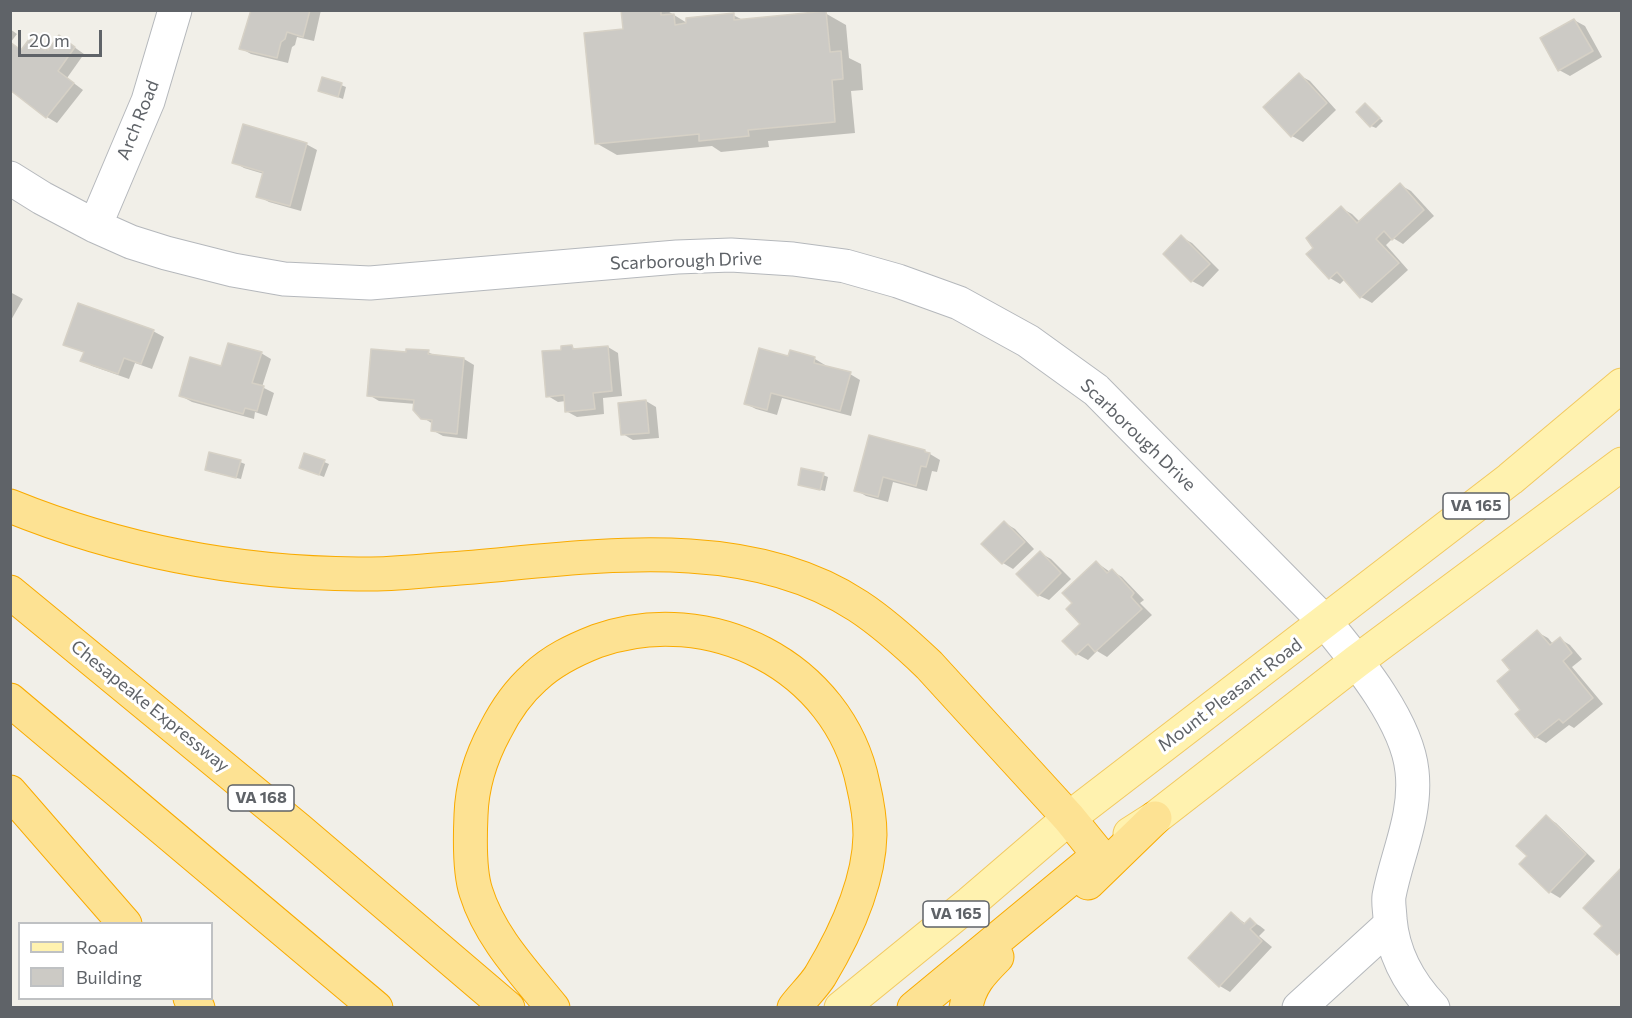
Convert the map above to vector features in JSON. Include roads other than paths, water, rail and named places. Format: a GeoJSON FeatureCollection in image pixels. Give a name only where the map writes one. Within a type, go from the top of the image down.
{"type":"FeatureCollection","features":[{"type":"Feature","properties":{"kind":"highway"},"geometry":{"type":"LineString","coordinates":[[10,506],[45,520],[112,541],[192,560],[269,570],[359,574],[392,573],[653,554],[712,556],[745,561],[794,575],[858,606],[908,645],[1069,818],[1099,855]]}},
{"type":"Feature","properties":{"kind":"highway","name":"Chesapeake Expressway"},"geometry":{"type":"LineString","coordinates":[[10,592],[298,828],[508,1008]]}},
{"type":"Feature","properties":{"kind":"highway"},"geometry":{"type":"LineString","coordinates":[[553,1008],[495,935],[475,891],[471,858],[472,792],[484,752],[506,710],[534,677],[565,654],[618,634],[643,630],[681,629],[727,639],[757,650],[783,664],[801,678],[828,706],[843,728],[860,769],[868,807],[870,836],[867,867],[854,910],[819,978],[794,1008]]}},
{"type":"Feature","properties":{"kind":"highway"},"geometry":{"type":"LineString","coordinates":[[10,699],[376,1008]]}},
{"type":"Feature","properties":{"kind":"highway"},"geometry":{"type":"LineString","coordinates":[[10,792],[123,922]]}},
{"type":"Feature","properties":{"kind":"highway"},"geometry":{"type":"LineString","coordinates":[[966,1008],[967,997],[976,978],[1000,953],[1087,884],[1155,818]]}},
{"type":"Feature","properties":{"kind":"highway","name":"VA 165"},"geometry":{"type":"LineString","coordinates":[[914,1008],[1099,855]]}},
{"type":"Feature","properties":{"kind":"main road","name":"Mount Pleasant Road"},"geometry":{"type":"LineString","coordinates":[[841,1008],[970,903],[1069,818],[1326,623],[1510,479],[1622,385]]}},
{"type":"Feature","properties":{"kind":"main road","name":"VA 165"},"geometry":{"type":"LineString","coordinates":[[1099,855],[1155,818],[1357,661],[1622,464]]}},
{"type":"Feature","properties":{"kind":"street","name":"Arch Road"},"geometry":{"type":"LineString","coordinates":[[94,226],[148,100],[175,10]]}},
{"type":"Feature","properties":{"kind":"street","name":"Scarborough Drive"},"geometry":{"type":"LineString","coordinates":[[10,178],[94,226],[166,253],[233,270],[284,279],[370,283],[677,257],[731,255],[793,259],[845,266],[898,280],[959,303],[1028,341],[1096,390],[1326,623],[1357,661],[1398,725],[1408,749],[1412,771],[1412,805],[1389,900],[1390,925],[1397,955],[1406,973],[1433,1008]]}},
{"type":"Feature","properties":{"kind":"street"},"geometry":{"type":"LineString","coordinates":[[1299,1008],[1390,925]]}}]}
